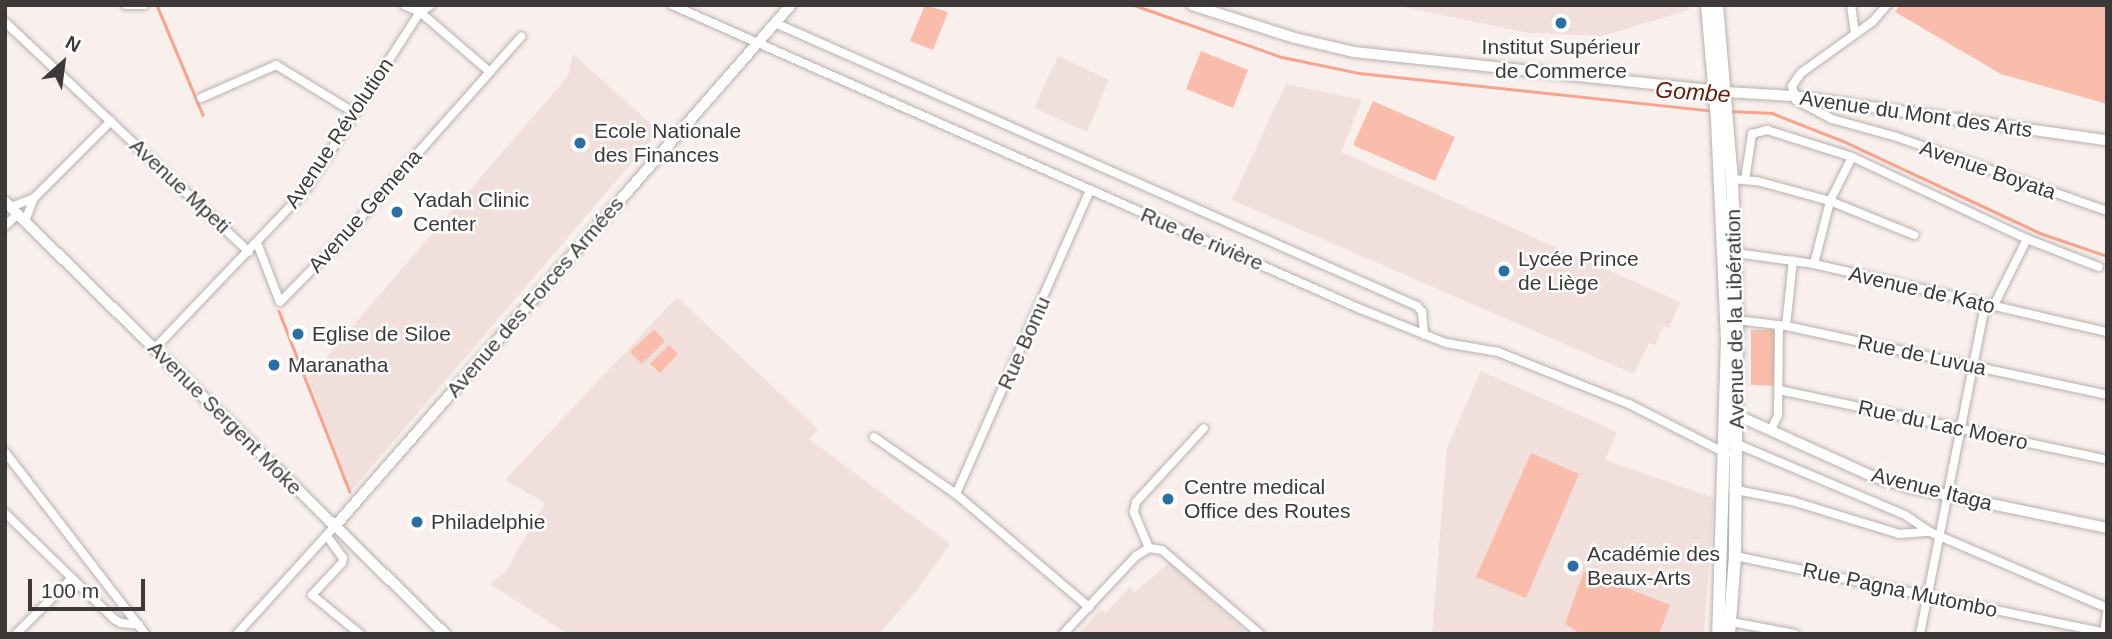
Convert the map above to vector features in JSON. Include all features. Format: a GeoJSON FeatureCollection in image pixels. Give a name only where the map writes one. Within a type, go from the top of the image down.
{"type":"FeatureCollection","features":[{"type":"Feature","properties":{"kind":"main road","name":"Avenue de la Libération"},"geometry":{"type":"LineString","coordinates":[[1707,5],[1720,96]]}},
{"type":"Feature","properties":{"kind":"main road","name":"Avenue de la Libération"},"geometry":{"type":"LineString","coordinates":[[1717,5],[1727,338],[1736,490],[1735,556],[1724,627]]}},
{"type":"Feature","properties":{"kind":"main road","name":"Avenue de la Libération"},"geometry":{"type":"LineString","coordinates":[[1722,122],[1739,179],[1737,320],[1732,413]]}},
{"type":"Feature","properties":{"kind":"main road","name":"Avenue Sergent Moke"},"geometry":{"type":"LineString","coordinates":[[15,211],[445,634]]}},
{"type":"Feature","properties":{"kind":"main road","name":"Avenue de la Libération"},"geometry":{"type":"LineString","coordinates":[[1724,627],[1733,451]]}},
{"type":"Feature","properties":{"kind":"street"},"geometry":{"type":"LineString","coordinates":[[126,5],[144,5]]}},
{"type":"Feature","properties":{"kind":"street"},"geometry":{"type":"LineString","coordinates":[[404,5],[420,12],[490,72]]}},
{"type":"Feature","properties":{"kind":"street","name":"Avenue Révolution"},"geometry":{"type":"LineString","coordinates":[[155,348],[304,192],[353,112],[420,12],[431,5]]}},
{"type":"Feature","properties":{"kind":"street","name":"Rue de rivière"},"geometry":{"type":"LineString","coordinates":[[672,5],[1089,192],[1424,335],[1446,343],[1510,356],[1629,404],[1733,451],[1905,515],[1930,532]]}},
{"type":"Feature","properties":{"kind":"street","name":"Avenue des Forces Armées"},"geometry":{"type":"LineString","coordinates":[[335,526],[790,5]]}},
{"type":"Feature","properties":{"kind":"street","name":"Avenue du Mont des Arts"},"geometry":{"type":"LineString","coordinates":[[1192,5],[1295,38],[1354,52],[1720,96],[1793,96],[2107,140]]}},
{"type":"Feature","properties":{"kind":"street"},"geometry":{"type":"LineString","coordinates":[[1851,5],[1855,34]]}},
{"type":"Feature","properties":{"kind":"street"},"geometry":{"type":"LineString","coordinates":[[1793,96],[1793,82],[1801,73],[1872,22],[1887,5]]}},
{"type":"Feature","properties":{"kind":"street","name":"Avenue Mpeti"},"geometry":{"type":"LineString","coordinates":[[5,22],[249,251]]}},
{"type":"Feature","properties":{"kind":"street"},"geometry":{"type":"LineString","coordinates":[[775,23],[1417,306],[1422,312],[1424,335]]}},
{"type":"Feature","properties":{"kind":"street","name":"Avenue Gemena"},"geometry":{"type":"LineString","coordinates":[[257,243],[280,302],[338,243],[521,37]]}},
{"type":"Feature","properties":{"kind":"street"},"geometry":{"type":"LineString","coordinates":[[201,98],[276,65],[353,112]]}},
{"type":"Feature","properties":{"kind":"street","name":"Avenue Boyata"},"geometry":{"type":"LineString","coordinates":[[1793,96],[1832,119],[1896,137],[2107,211]]}},
{"type":"Feature","properties":{"kind":"street","name":"Avenue Mpeti"},"geometry":{"type":"LineString","coordinates":[[15,211],[34,198],[111,121]]}},
{"type":"Feature","properties":{"kind":"street"},"geometry":{"type":"LineString","coordinates":[[1914,234],[1830,201],[1739,179],[1749,138],[1756,130],[1791,137],[1852,157],[2027,239],[2099,267]]}},
{"type":"Feature","properties":{"kind":"street"},"geometry":{"type":"LineString","coordinates":[[1814,264],[1830,201],[1852,157]]}},
{"type":"Feature","properties":{"kind":"street","name":"Rue Bomu"},"geometry":{"type":"LineString","coordinates":[[956,494],[1089,192]]}},
{"type":"Feature","properties":{"kind":"street","name":"Avenue Mpeti"},"geometry":{"type":"LineString","coordinates":[[15,211],[34,198]]}},
{"type":"Feature","properties":{"kind":"street"},"geometry":{"type":"LineString","coordinates":[[5,226],[15,211]]}},
{"type":"Feature","properties":{"kind":"street"},"geometry":{"type":"LineString","coordinates":[[1920,634],[1950,495],[1973,366],[1989,307],[2027,239]]}},
{"type":"Feature","properties":{"kind":"street","name":"Avenue de Kato"},"geometry":{"type":"LineString","coordinates":[[1736,253],[1814,264],[1989,307],[2107,332]]}},
{"type":"Feature","properties":{"kind":"street"},"geometry":{"type":"LineString","coordinates":[[1771,430],[1778,415],[1782,325],[1793,260]]}},
{"type":"Feature","properties":{"kind":"street","name":"Rue de Luvua"},"geometry":{"type":"LineString","coordinates":[[1737,320],[1782,325],[2107,395]]}},
{"type":"Feature","properties":{"kind":"street","name":"Rue du Lac Moero"},"geometry":{"type":"LineString","coordinates":[[1779,390],[2107,460]]}},
{"type":"Feature","properties":{"kind":"street","name":"Avenue Itaga"},"geometry":{"type":"LineString","coordinates":[[1732,413],[1872,476],[2107,528]]}},
{"type":"Feature","properties":{"kind":"street"},"geometry":{"type":"LineString","coordinates":[[1149,548],[1134,512],[1136,502],[1204,428]]}},
{"type":"Feature","properties":{"kind":"street"},"geometry":{"type":"LineString","coordinates":[[874,437],[956,494],[1089,607]]}},
{"type":"Feature","properties":{"kind":"street"},"geometry":{"type":"LineString","coordinates":[[5,452],[145,634]]}},
{"type":"Feature","properties":{"kind":"street"},"geometry":{"type":"LineString","coordinates":[[1736,490],[1792,501],[1899,534],[1910,536],[1930,532],[1941,536],[2107,611],[2105,633]]}},
{"type":"Feature","properties":{"kind":"street"},"geometry":{"type":"LineString","coordinates":[[5,513],[117,621],[139,625]]}},
{"type":"Feature","properties":{"kind":"street"},"geometry":{"type":"LineString","coordinates":[[237,634],[335,526]]}},
{"type":"Feature","properties":{"kind":"street"},"geometry":{"type":"LineString","coordinates":[[327,536],[343,558],[342,563],[312,595],[359,634]]}},
{"type":"Feature","properties":{"kind":"street"},"geometry":{"type":"LineString","coordinates":[[1063,634],[1136,556],[1149,548],[1162,550],[1260,634]]}},
{"type":"Feature","properties":{"kind":"street","name":"Rue Pagna Mutombo"},"geometry":{"type":"LineString","coordinates":[[1735,556],[2105,633]]}},
{"type":"Feature","properties":{"kind":"street"},"geometry":{"type":"LineString","coordinates":[[16,634],[30,622],[47,599],[64,588],[72,578]]}},
{"type":"Feature","properties":{"kind":"street"},"geometry":{"type":"LineString","coordinates":[[1724,627],[1795,634]]}},
{"type":"Feature","properties":{"kind":"shaded area"},"geometry":{"type":"Polygon","coordinates":[[[925,5],[948,12],[933,50],[910,41],[925,5]]]}},
{"type":"Feature","properties":{"kind":"shaded area","name":"Institut Supérieur de Commerce"},"geometry":{"type":"Polygon","coordinates":[[[1394,5],[1689,5],[1689,10],[1602,36],[1529,33],[1394,5]]]}},
{"type":"Feature","properties":{"kind":"shaded area"},"geometry":{"type":"Polygon","coordinates":[[[1900,5],[2107,5],[2107,104],[2001,74],[1895,12],[1900,5]]]}},
{"type":"Feature","properties":{"kind":"shaded area"},"geometry":{"type":"Polygon","coordinates":[[[1201,51],[1248,70],[1233,108],[1186,89],[1201,51]]]}},
{"type":"Feature","properties":{"kind":"shaded area"},"geometry":{"type":"Polygon","coordinates":[[[573,54],[659,131],[350,492],[308,378],[568,76],[573,54]]]}},
{"type":"Feature","properties":{"kind":"shaded area"},"geometry":{"type":"Polygon","coordinates":[[[1058,56],[1109,80],[1087,132],[1034,108],[1058,56]]]}},
{"type":"Feature","properties":{"kind":"shaded area","name":"Lycée Prince de Liège"},"geometry":{"type":"Polygon","coordinates":[[[1286,84],[1362,100],[1341,152],[1680,302],[1669,328],[1663,326],[1655,345],[1649,343],[1634,374],[1232,200],[1286,84]]]}},
{"type":"Feature","properties":{"kind":"shaded area"},"geometry":{"type":"Polygon","coordinates":[[[1373,101],[1455,137],[1435,181],[1353,145],[1373,101]]]}},
{"type":"Feature","properties":{"kind":"shaded area"},"geometry":{"type":"Polygon","coordinates":[[[677,297],[818,429],[809,439],[950,544],[917,590],[879,634],[568,634],[490,584],[506,571],[545,503],[505,480],[677,297]]]}},
{"type":"Feature","properties":{"kind":"shaded area"},"geometry":{"type":"Polygon","coordinates":[[[654,329],[665,341],[642,364],[630,352],[654,329]]]}},
{"type":"Feature","properties":{"kind":"shaded area"},"geometry":{"type":"Polygon","coordinates":[[[1751,330],[1776,330],[1776,386],[1751,385],[1751,330]]]}},
{"type":"Feature","properties":{"kind":"shaded area"},"geometry":{"type":"Polygon","coordinates":[[[669,345],[678,354],[660,373],[650,364],[669,345]]]}},
{"type":"Feature","properties":{"kind":"shaded area","name":"Académie des Beaux-Arts"},"geometry":{"type":"Polygon","coordinates":[[[1481,371],[1617,432],[1605,460],[1714,498],[1704,634],[1432,634],[1447,448],[1481,371]]]}},
{"type":"Feature","properties":{"kind":"shaded area"},"geometry":{"type":"Polygon","coordinates":[[[1531,453],[1579,474],[1526,598],[1476,577],[1531,453]]]}},
{"type":"Feature","properties":{"kind":"shaded area"},"geometry":{"type":"Polygon","coordinates":[[[1170,562],[1248,634],[1079,634],[1101,609],[1106,613],[1130,587],[1135,592],[1170,562]]]}},
{"type":"Feature","properties":{"kind":"shaded area"},"geometry":{"type":"Polygon","coordinates":[[[1584,571],[1670,605],[1659,634],[1581,634],[1565,624],[1584,571]]]}},
{"type":"Feature","properties":{"kind":"waterway"},"geometry":{"type":"LineString","coordinates":[[157,5],[203,115]]}},
{"type":"Feature","properties":{"kind":"waterway","name":"Gombe"},"geometry":{"type":"LineString","coordinates":[[1134,5],[1282,57],[1359,73],[1713,111]]}},
{"type":"Feature","properties":{"kind":"waterway","name":"Gombe"},"geometry":{"type":"LineString","coordinates":[[1730,111],[1772,113],[1843,141],[2040,233],[2107,256]]}},
{"type":"Feature","properties":{"kind":"waterway"},"geometry":{"type":"LineString","coordinates":[[279,311],[350,492]]}},
{"type":"Feature","properties":{"kind":"place","name":"Institut Supérieur de Commerce"},"geometry":{"type":"Point","coordinates":[1561,23]}},
{"type":"Feature","properties":{"kind":"place","name":"Ecole Nationale des Finances"},"geometry":{"type":"Point","coordinates":[580,143]}},
{"type":"Feature","properties":{"kind":"place","name":"Yadah Clinic Center"},"geometry":{"type":"Point","coordinates":[397,212]}},
{"type":"Feature","properties":{"kind":"place","name":"Lycée Prince de Liège"},"geometry":{"type":"Point","coordinates":[1504,271]}},
{"type":"Feature","properties":{"kind":"place","name":"Eglise de Siloe"},"geometry":{"type":"Point","coordinates":[298,334]}},
{"type":"Feature","properties":{"kind":"place","name":"Maranatha"},"geometry":{"type":"Point","coordinates":[274,365]}},
{"type":"Feature","properties":{"kind":"place","name":"Centre medical Office des Routes"},"geometry":{"type":"Point","coordinates":[1168,499]}},
{"type":"Feature","properties":{"kind":"place","name":"Philadelphie"},"geometry":{"type":"Point","coordinates":[417,522]}},
{"type":"Feature","properties":{"kind":"place","name":"Académie des Beaux-Arts"},"geometry":{"type":"Point","coordinates":[1573,566]}}]}
